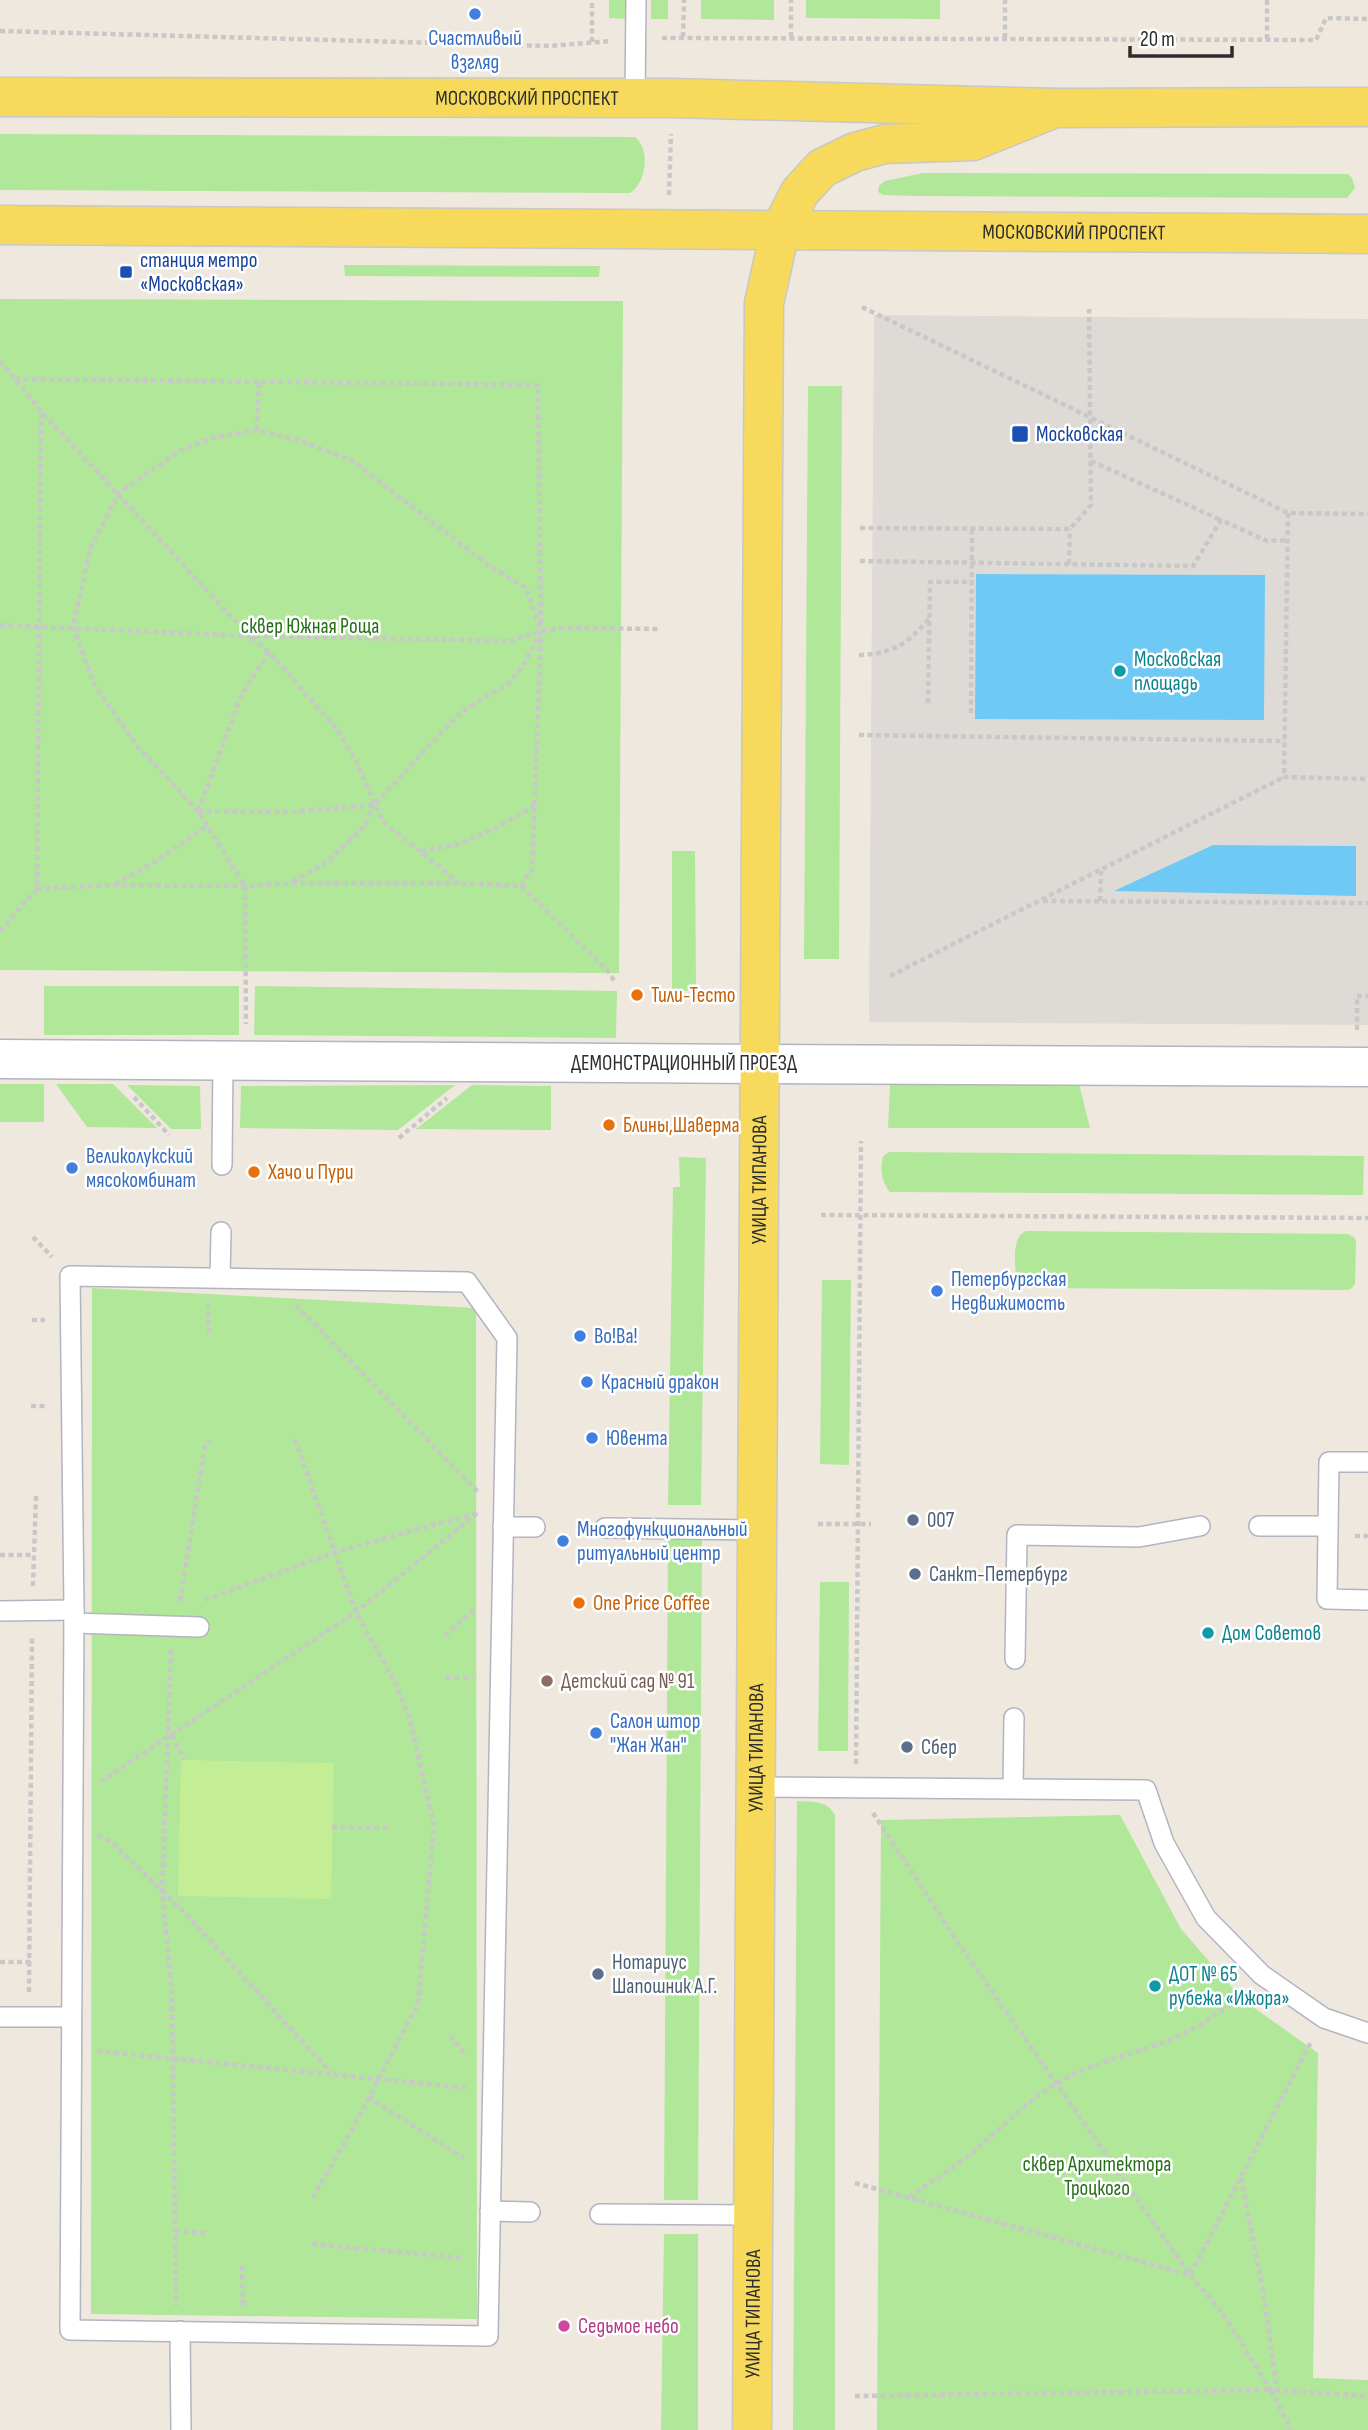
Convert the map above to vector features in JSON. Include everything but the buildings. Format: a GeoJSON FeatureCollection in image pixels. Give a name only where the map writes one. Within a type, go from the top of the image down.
{"type":"FeatureCollection","features":[{"type":"Feature","properties":{"kind":"main road","name":"МОСКОВСКИЙ ПРОСПЕКТ"},"geometry":{"type":"LineString","coordinates":[[0,97],[635,98],[1055,108],[1368,107]]}},
{"type":"Feature","properties":{"kind":"main road","name":"МОСКОВСКИЙ ПРОСПЕКТ"},"geometry":{"type":"LineString","coordinates":[[780,231],[800,192],[822,168],[855,152],[885,144],[973,141],[1055,108]]}},
{"type":"Feature","properties":{"kind":"main road","name":"МОСКОВСКИЙ ПРОСПЕКТ"},"geometry":{"type":"LineString","coordinates":[[0,225],[1368,234]]}},
{"type":"Feature","properties":{"kind":"main road"},"geometry":{"type":"LineString","coordinates":[[761,1064],[764,303],[780,231]]}},
{"type":"Feature","properties":{"kind":"main road","name":"УЛИЦА ТИПАНОВА"},"geometry":{"type":"LineString","coordinates":[[751,2430],[761,1064]]}},
{"type":"Feature","properties":{"kind":"street","name":"ДЕМОНСТРАЦИОННЫЙ ПРОЕЗД"},"geometry":{"type":"LineString","coordinates":[[0,1059],[234,1048],[761,1064],[1362,1050]]}},
{"type":"Feature","properties":{"kind":"lane"},"geometry":{"type":"LineString","coordinates":[[635,98],[636,0]]}},
{"type":"Feature","properties":{"kind":"lane"},"geometry":{"type":"LineString","coordinates":[[222,1165],[234,1048]]}},
{"type":"Feature","properties":{"kind":"lane"},"geometry":{"type":"LineString","coordinates":[[220,1278],[221,1232]]}},
{"type":"Feature","properties":{"kind":"lane"},"geometry":{"type":"LineString","coordinates":[[70,1276],[220,1278],[467,1282],[507,1338],[500,1514],[488,2336],[70,2330],[74,1616],[70,1276]]}},
{"type":"Feature","properties":{"kind":"lane"},"geometry":{"type":"LineString","coordinates":[[1368,1462],[1329,1462],[1327,1599],[1368,1600]]}},
{"type":"Feature","properties":{"kind":"lane"},"geometry":{"type":"LineString","coordinates":[[500,1514],[535,1527]]}},
{"type":"Feature","properties":{"kind":"lane"},"geometry":{"type":"LineString","coordinates":[[1015,1659],[1017,1535],[1139,1537],[1200,1525]]}},
{"type":"Feature","properties":{"kind":"lane"},"geometry":{"type":"LineString","coordinates":[[1259,1526],[1328,1526]]}},
{"type":"Feature","properties":{"kind":"lane"},"geometry":{"type":"LineString","coordinates":[[605,1528],[757,1530]]}},
{"type":"Feature","properties":{"kind":"lane"},"geometry":{"type":"LineString","coordinates":[[0,1611],[32,1610],[74,1616],[177,1619],[199,1627]]}},
{"type":"Feature","properties":{"kind":"lane"},"geometry":{"type":"LineString","coordinates":[[1013,1788],[1014,1718]]}},
{"type":"Feature","properties":{"kind":"lane"},"geometry":{"type":"LineString","coordinates":[[756,1787],[1146,1790],[1164,1843],[1206,1918],[1262,1975],[1324,2018],[1368,2033]]}},
{"type":"Feature","properties":{"kind":"lane"},"geometry":{"type":"LineString","coordinates":[[0,2017],[71,2017]]}},
{"type":"Feature","properties":{"kind":"lane"},"geometry":{"type":"LineString","coordinates":[[490,2211],[530,2212]]}},
{"type":"Feature","properties":{"kind":"lane"},"geometry":{"type":"LineString","coordinates":[[600,2214],[753,2215]]}},
{"type":"Feature","properties":{"kind":"lane"},"geometry":{"type":"LineString","coordinates":[[180,2331],[181,2430]]}},
{"type":"Feature","properties":{"kind":"path"},"geometry":{"type":"LineString","coordinates":[[592,0],[592,42]]}},
{"type":"Feature","properties":{"kind":"path"},"geometry":{"type":"LineString","coordinates":[[683,37],[684,0]]}},
{"type":"Feature","properties":{"kind":"path"},"geometry":{"type":"LineString","coordinates":[[791,0],[791,37]]}},
{"type":"Feature","properties":{"kind":"path"},"geometry":{"type":"LineString","coordinates":[[1005,0],[1005,38]]}},
{"type":"Feature","properties":{"kind":"path"},"geometry":{"type":"LineString","coordinates":[[1267,0],[1267,39]]}},
{"type":"Feature","properties":{"kind":"path"},"geometry":{"type":"LineString","coordinates":[[0,31],[549,46],[683,37],[1316,40],[1326,18],[1368,19]]}},
{"type":"Feature","properties":{"kind":"path"},"geometry":{"type":"LineString","coordinates":[[669,196],[671,133]]}},
{"type":"Feature","properties":{"kind":"path"},"geometry":{"type":"LineString","coordinates":[[863,307],[1288,513],[1368,514]]}},
{"type":"Feature","properties":{"kind":"path"},"geometry":{"type":"LineString","coordinates":[[1069,564],[1070,529],[1091,505],[1089,309]]}},
{"type":"Feature","properties":{"kind":"path"},"geometry":{"type":"LineString","coordinates":[[0,361],[41,411],[249,636],[269,652],[335,727],[356,761],[383,822],[458,883]]}},
{"type":"Feature","properties":{"kind":"path"},"geometry":{"type":"LineString","coordinates":[[15,379],[538,385],[541,631],[532,869],[521,886]]}},
{"type":"Feature","properties":{"kind":"path"},"geometry":{"type":"LineString","coordinates":[[257,430],[258,382]]}},
{"type":"Feature","properties":{"kind":"path"},"geometry":{"type":"LineString","coordinates":[[0,931],[37,889],[41,411]]}},
{"type":"Feature","properties":{"kind":"path"},"geometry":{"type":"LineString","coordinates":[[234,1048],[245,886],[198,811],[137,746],[94,684],[73,627],[91,547],[119,493],[179,452],[212,438],[257,430],[301,442],[353,461],[488,565],[526,588],[541,631],[523,666],[508,684],[461,712],[374,804],[364,827],[328,861],[293,883]]}},
{"type":"Feature","properties":{"kind":"path"},"geometry":{"type":"LineString","coordinates":[[1090,461],[1266,541],[1288,540]]}},
{"type":"Feature","properties":{"kind":"path"},"geometry":{"type":"LineString","coordinates":[[1284,777],[1288,513]]}},
{"type":"Feature","properties":{"kind":"path"},"geometry":{"type":"LineString","coordinates":[[860,561],[1193,566],[1221,520]]}},
{"type":"Feature","properties":{"kind":"path"},"geometry":{"type":"LineString","coordinates":[[860,527],[1070,529]]}},
{"type":"Feature","properties":{"kind":"path"},"geometry":{"type":"LineString","coordinates":[[971,713],[972,528]]}},
{"type":"Feature","properties":{"kind":"path"},"geometry":{"type":"LineString","coordinates":[[928,703],[930,582],[972,582]]}},
{"type":"Feature","properties":{"kind":"path"},"geometry":{"type":"LineString","coordinates":[[859,655],[881,654],[901,646],[929,618]]}},
{"type":"Feature","properties":{"kind":"path"},"geometry":{"type":"LineString","coordinates":[[0,625],[249,636],[510,641],[541,631],[565,628],[661,629]]}},
{"type":"Feature","properties":{"kind":"path"},"geometry":{"type":"LineString","coordinates":[[198,811],[241,696],[269,652]]}},
{"type":"Feature","properties":{"kind":"path"},"geometry":{"type":"LineString","coordinates":[[859,735],[1284,741]]}},
{"type":"Feature","properties":{"kind":"path"},"geometry":{"type":"LineString","coordinates":[[890,976],[1284,777],[1368,779]]}},
{"type":"Feature","properties":{"kind":"path"},"geometry":{"type":"LineString","coordinates":[[198,811],[291,812],[374,804]]}},
{"type":"Feature","properties":{"kind":"path"},"geometry":{"type":"LineString","coordinates":[[420,852],[459,844],[500,826],[534,806]]}},
{"type":"Feature","properties":{"kind":"path"},"geometry":{"type":"LineString","coordinates":[[114,885],[153,863],[207,826]]}},
{"type":"Feature","properties":{"kind":"path"},"geometry":{"type":"LineString","coordinates":[[1100,901],[1101,871]]}},
{"type":"Feature","properties":{"kind":"path"},"geometry":{"type":"LineString","coordinates":[[37,889],[114,885],[245,886],[293,883],[458,883],[521,886],[607,970],[615,982]]}},
{"type":"Feature","properties":{"kind":"path"},"geometry":{"type":"LineString","coordinates":[[1042,901],[1368,903]]}},
{"type":"Feature","properties":{"kind":"path"},"geometry":{"type":"LineString","coordinates":[[1362,1050],[1357,996],[1368,996]]}},
{"type":"Feature","properties":{"kind":"path"},"geometry":{"type":"LineString","coordinates":[[861,1142],[856,1787],[959,1944],[1189,2275],[1221,2311],[1274,2391],[1291,2430]]}},
{"type":"Feature","properties":{"kind":"path"},"geometry":{"type":"LineString","coordinates":[[821,1215],[1368,1218]]}},
{"type":"Feature","properties":{"kind":"path"},"geometry":{"type":"LineString","coordinates":[[272,1279],[327,1339],[500,1514]]}},
{"type":"Feature","properties":{"kind":"path"},"geometry":{"type":"LineString","coordinates":[[295,1439],[356,1612],[394,1681],[409,1716],[434,1825],[418,2004],[312,2199]]}},
{"type":"Feature","properties":{"kind":"path"},"geometry":{"type":"LineString","coordinates":[[180,2331],[176,2309],[172,1994],[162,1891],[172,1639],[205,1446],[209,1440]]}},
{"type":"Feature","properties":{"kind":"path"},"geometry":{"type":"LineString","coordinates":[[29,2017],[29,1720],[36,1496]]}},
{"type":"Feature","properties":{"kind":"path"},"geometry":{"type":"LineString","coordinates":[[177,1619],[335,1552],[477,1513],[500,1514]]}},
{"type":"Feature","properties":{"kind":"path"},"geometry":{"type":"LineString","coordinates":[[73,1800],[356,1612],[477,1513]]}},
{"type":"Feature","properties":{"kind":"path"},"geometry":{"type":"LineString","coordinates":[[818,1524],[871,1524]]}},
{"type":"Feature","properties":{"kind":"path"},"geometry":{"type":"LineString","coordinates":[[0,1555],[34,1555]]}},
{"type":"Feature","properties":{"kind":"path"},"geometry":{"type":"LineString","coordinates":[[169,1736],[184,1760]]}},
{"type":"Feature","properties":{"kind":"path"},"geometry":{"type":"LineString","coordinates":[[73,1820],[114,1844],[187,1915],[331,2073]]}},
{"type":"Feature","properties":{"kind":"path"},"geometry":{"type":"LineString","coordinates":[[332,1827],[391,1828]]}},
{"type":"Feature","properties":{"kind":"path"},"geometry":{"type":"LineString","coordinates":[[0,1962],[30,1962]]}},
{"type":"Feature","properties":{"kind":"path"},"geometry":{"type":"LineString","coordinates":[[908,2198],[970,2155],[1025,2106],[1056,2083],[1099,2063],[1150,2048],[1190,2029],[1228,2007],[1262,1975]]}},
{"type":"Feature","properties":{"kind":"path"},"geometry":{"type":"LineString","coordinates":[[1189,2275],[1324,2018]]}},
{"type":"Feature","properties":{"kind":"path"},"geometry":{"type":"LineString","coordinates":[[71,2049],[331,2073],[436,2087],[492,2090]]}},
{"type":"Feature","properties":{"kind":"path"},"geometry":{"type":"LineString","coordinates":[[368,2097],[491,2175]]}},
{"type":"Feature","properties":{"kind":"path"},"geometry":{"type":"LineString","coordinates":[[1241,2177],[1265,2301],[1274,2391]]}},
{"type":"Feature","properties":{"kind":"path"},"geometry":{"type":"LineString","coordinates":[[855,2183],[1189,2275]]}},
{"type":"Feature","properties":{"kind":"path"},"geometry":{"type":"LineString","coordinates":[[175,2231],[208,2233]]}},
{"type":"Feature","properties":{"kind":"path"},"geometry":{"type":"LineString","coordinates":[[312,2244],[489,2260]]}},
{"type":"Feature","properties":{"kind":"path"},"geometry":{"type":"LineString","coordinates":[[242,2266],[243,2332]]}},
{"type":"Feature","properties":{"kind":"path"},"geometry":{"type":"LineString","coordinates":[[855,2396],[1274,2391],[1368,2396]]}},
{"type":"Feature","properties":{"kind":"green space"},"geometry":{"type":"Polygon","coordinates":[[[609,0],[627,0],[627,19],[609,18],[609,0]]]}},
{"type":"Feature","properties":{"kind":"green space"},"geometry":{"type":"Polygon","coordinates":[[[651,0],[668,0],[668,19],[651,19],[651,0]]]}},
{"type":"Feature","properties":{"kind":"green space"},"geometry":{"type":"Polygon","coordinates":[[[701,0],[774,0],[774,20],[701,19],[701,0]]]}},
{"type":"Feature","properties":{"kind":"green space"},"geometry":{"type":"Polygon","coordinates":[[[806,0],[940,0],[940,19],[806,18],[806,0]]]}},
{"type":"Feature","properties":{"kind":"green space"},"geometry":{"type":"Polygon","coordinates":[[[0,134],[635,137],[643,150],[645,166],[640,182],[630,193],[0,190],[0,134]]]}},
{"type":"Feature","properties":{"kind":"green space"},"geometry":{"type":"Polygon","coordinates":[[[923,173],[1348,174],[1355,188],[1347,198],[916,196],[883,195],[878,192],[879,186],[885,181],[923,173]]]}},
{"type":"Feature","properties":{"kind":"green space"},"geometry":{"type":"Polygon","coordinates":[[[344,265],[600,266],[599,277],[345,276],[344,265]]]}},
{"type":"Feature","properties":{"kind":"green space","name":"сквер Южная Роща"},"geometry":{"type":"Polygon","coordinates":[[[0,299],[623,301],[619,973],[0,970],[0,299]]]}},
{"type":"Feature","properties":{"kind":"green space"},"geometry":{"type":"Polygon","coordinates":[[[808,386],[842,386],[839,959],[804,959],[808,386]]]}},
{"type":"Feature","properties":{"kind":"green space"},"geometry":{"type":"Polygon","coordinates":[[[672,851],[695,851],[696,991],[672,991],[672,851]]]}},
{"type":"Feature","properties":{"kind":"green space"},"geometry":{"type":"Polygon","coordinates":[[[44,986],[239,986],[239,1035],[44,1035],[44,986]]]}},
{"type":"Feature","properties":{"kind":"green space"},"geometry":{"type":"Polygon","coordinates":[[[255,986],[617,991],[616,1038],[254,1035],[255,986]]]}},
{"type":"Feature","properties":{"kind":"green space"},"geometry":{"type":"Polygon","coordinates":[[[0,1084],[44,1084],[44,1122],[0,1122],[0,1084]]]}},
{"type":"Feature","properties":{"kind":"green space"},"geometry":{"type":"Polygon","coordinates":[[[56,1084],[113,1084],[157,1128],[87,1127],[56,1084]]]}},
{"type":"Feature","properties":{"kind":"green space"},"geometry":{"type":"Polygon","coordinates":[[[1079,1084],[1090,1128],[888,1128],[890,1085],[1079,1084]]]}},
{"type":"Feature","properties":{"kind":"green space"},"geometry":{"type":"Polygon","coordinates":[[[127,1085],[200,1086],[201,1129],[171,1129],[127,1085]]]}},
{"type":"Feature","properties":{"kind":"green space"},"geometry":{"type":"Polygon","coordinates":[[[455,1085],[398,1130],[240,1128],[241,1086],[455,1085]]]}},
{"type":"Feature","properties":{"kind":"green space"},"geometry":{"type":"Polygon","coordinates":[[[472,1085],[551,1086],[551,1130],[416,1129],[472,1085]]]}},
{"type":"Feature","properties":{"kind":"green space"},"geometry":{"type":"Polygon","coordinates":[[[889,1152],[1364,1156],[1363,1195],[890,1192],[883,1179],[882,1170],[883,1156],[889,1152]]]}},
{"type":"Feature","properties":{"kind":"green space"},"geometry":{"type":"Polygon","coordinates":[[[679,1157],[706,1158],[701,1505],[668,1505],[673,1187],[680,1187],[679,1157]]]}},
{"type":"Feature","properties":{"kind":"green space"},"geometry":{"type":"Polygon","coordinates":[[[1026,1231],[1348,1234],[1355,1238],[1356,1242],[1355,1284],[1347,1290],[1024,1288],[1016,1281],[1015,1253],[1018,1240],[1026,1231]]]}},
{"type":"Feature","properties":{"kind":"green space"},"geometry":{"type":"Polygon","coordinates":[[[822,1280],[851,1280],[849,1465],[820,1464],[822,1280]]]}},
{"type":"Feature","properties":{"kind":"green space"},"geometry":{"type":"Polygon","coordinates":[[[92,1288],[476,1308],[477,2319],[91,2314],[92,1288]]]}},
{"type":"Feature","properties":{"kind":"green space"},"geometry":{"type":"Polygon","coordinates":[[[668,1539],[702,1539],[698,2200],[664,2200],[668,1539]]]}},
{"type":"Feature","properties":{"kind":"green space"},"geometry":{"type":"Polygon","coordinates":[[[820,1582],[849,1582],[848,1751],[818,1751],[820,1582]]]}},
{"type":"Feature","properties":{"kind":"green space"},"geometry":{"type":"Polygon","coordinates":[[[181,1760],[334,1763],[331,1899],[178,1896],[181,1760]]]}},
{"type":"Feature","properties":{"kind":"green space"},"geometry":{"type":"Polygon","coordinates":[[[797,1801],[824,1804],[835,1815],[835,2430],[793,2430],[797,1801]]]}},
{"type":"Feature","properties":{"kind":"green space","name":"сквер Архитектора Троцкого"},"geometry":{"type":"Polygon","coordinates":[[[1120,1815],[1181,1929],[1243,2000],[1318,2053],[1313,2378],[1368,2380],[1368,2430],[877,2430],[881,1820],[1120,1815]]]}},
{"type":"Feature","properties":{"kind":"green space"},"geometry":{"type":"Polygon","coordinates":[[[664,2234],[698,2234],[698,2430],[661,2430],[664,2234]]]}},
{"type":"Feature","properties":{"kind":"shaded area","name":"Московская площадь"},"geometry":{"type":"Polygon","coordinates":[[[874,315],[1368,319],[1368,1025],[869,1022],[874,315]]]}},
{"type":"Feature","properties":{"kind":"water"},"geometry":{"type":"Polygon","coordinates":[[[976,574],[1265,575],[1264,720],[975,719],[976,574]]]}},
{"type":"Feature","properties":{"kind":"water"},"geometry":{"type":"Polygon","coordinates":[[[1213,845],[1356,846],[1356,896],[1114,891],[1213,845]]]}},
{"type":"Feature","properties":{"kind":"place","name":"Счастливый взгляд"},"geometry":{"type":"Point","coordinates":[475,14]}},
{"type":"Feature","properties":{"kind":"place","name":"станция метро «Московская»"},"geometry":{"type":"Point","coordinates":[126,272]}},
{"type":"Feature","properties":{"kind":"place","name":"Московская"},"geometry":{"type":"Point","coordinates":[1020,434]}},
{"type":"Feature","properties":{"kind":"place","name":"Московская площадь"},"geometry":{"type":"Point","coordinates":[1120,671]}},
{"type":"Feature","properties":{"kind":"place","name":"Тили-Тесто"},"geometry":{"type":"Point","coordinates":[637,995]}},
{"type":"Feature","properties":{"kind":"place","name":"Блины,Шаверма"},"geometry":{"type":"Point","coordinates":[609,1125]}},
{"type":"Feature","properties":{"kind":"place","name":"Великолукский мясокомбинат"},"geometry":{"type":"Point","coordinates":[72,1168]}},
{"type":"Feature","properties":{"kind":"place","name":"Хачо и Пури"},"geometry":{"type":"Point","coordinates":[254,1172]}},
{"type":"Feature","properties":{"kind":"place","name":"Петербургская Недвижимость"},"geometry":{"type":"Point","coordinates":[937,1291]}},
{"type":"Feature","properties":{"kind":"place","name":"Во!Ва!"},"geometry":{"type":"Point","coordinates":[580,1336]}},
{"type":"Feature","properties":{"kind":"place","name":"Красный дракон"},"geometry":{"type":"Point","coordinates":[587,1382]}},
{"type":"Feature","properties":{"kind":"place","name":"Ювента"},"geometry":{"type":"Point","coordinates":[592,1438]}},
{"type":"Feature","properties":{"kind":"place","name":"007"},"geometry":{"type":"Point","coordinates":[913,1520]}},
{"type":"Feature","properties":{"kind":"place","name":"Многофункциональный ритуальный центр"},"geometry":{"type":"Point","coordinates":[563,1541]}},
{"type":"Feature","properties":{"kind":"place","name":"Санкт-Петербург"},"geometry":{"type":"Point","coordinates":[915,1574]}},
{"type":"Feature","properties":{"kind":"place","name":"One Price Coffee"},"geometry":{"type":"Point","coordinates":[579,1603]}},
{"type":"Feature","properties":{"kind":"place","name":"Дом Советов"},"geometry":{"type":"Point","coordinates":[1208,1633]}},
{"type":"Feature","properties":{"kind":"place","name":"Детский сад № 91"},"geometry":{"type":"Point","coordinates":[547,1681]}},
{"type":"Feature","properties":{"kind":"place","name":"Салон штор \"Жан Жан\""},"geometry":{"type":"Point","coordinates":[596,1733]}},
{"type":"Feature","properties":{"kind":"place","name":"Сбер"},"geometry":{"type":"Point","coordinates":[907,1747]}},
{"type":"Feature","properties":{"kind":"place","name":"Нотариус Шапошник А.Г."},"geometry":{"type":"Point","coordinates":[598,1974]}},
{"type":"Feature","properties":{"kind":"place","name":"ДОТ № 65 рубежа «Ижора»"},"geometry":{"type":"Point","coordinates":[1155,1986]}},
{"type":"Feature","properties":{"kind":"place","name":"Седьмое небо"},"geometry":{"type":"Point","coordinates":[564,2326]}}]}
